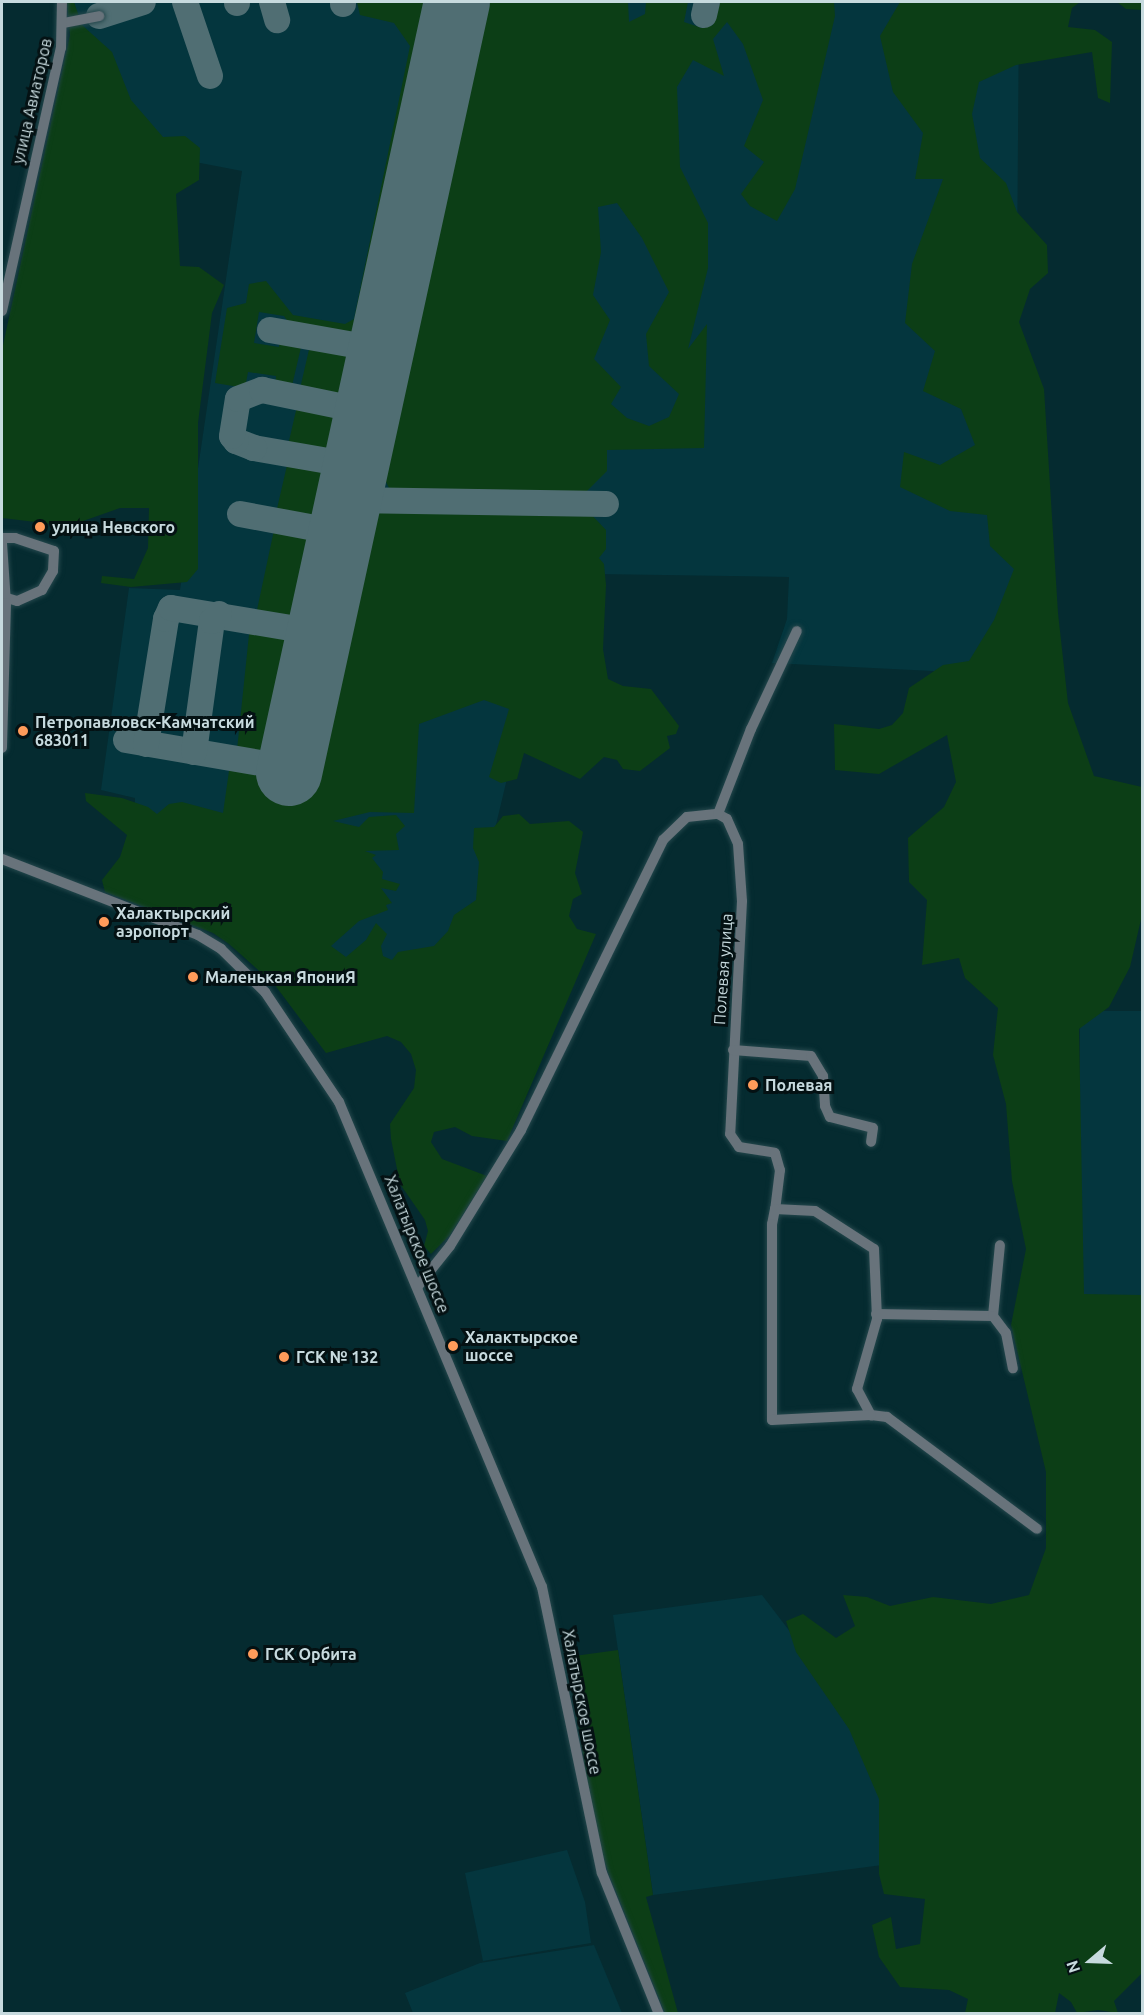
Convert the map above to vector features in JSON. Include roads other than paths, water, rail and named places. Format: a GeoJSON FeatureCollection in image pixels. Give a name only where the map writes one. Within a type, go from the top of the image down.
{"type":"FeatureCollection","features":[{"type":"Feature","properties":{"kind":"street","name":"улица Авиаторов"},"geometry":{"type":"LineString","coordinates":[[2,311],[64,23],[62,2]]}},
{"type":"Feature","properties":{"kind":"street"},"geometry":{"type":"LineString","coordinates":[[64,23],[99,16]]}},
{"type":"Feature","properties":{"kind":"street"},"geometry":{"type":"LineString","coordinates":[[2,748],[4,601],[2,541],[15,538],[54,551],[53,571],[42,590],[17,601],[4,601]]}},
{"type":"Feature","properties":{"kind":"street"},"geometry":{"type":"LineString","coordinates":[[418,1286],[450,1246],[521,1130],[663,840],[687,818],[718,814],[751,729],[797,631]]}},
{"type":"Feature","properties":{"kind":"street","name":"Полевая улица"},"geometry":{"type":"LineString","coordinates":[[718,814],[727,819],[738,844],[742,901],[730,1134],[739,1148],[775,1154],[780,1170],[776,1209]]}},
{"type":"Feature","properties":{"kind":"street","name":"Халатырское шоссе"},"geometry":{"type":"LineString","coordinates":[[2,859],[198,935],[252,975],[301,1041],[346,1114],[542,1587],[602,1873],[659,2013]]}},
{"type":"Feature","properties":{"kind":"street"},"geometry":{"type":"LineString","coordinates":[[733,1050],[811,1056],[823,1076],[825,1106],[830,1118],[873,1128],[871,1142]]}},
{"type":"Feature","properties":{"kind":"street"},"geometry":{"type":"LineString","coordinates":[[871,1415],[857,1389],[876,1314],[874,1249],[815,1211],[776,1209],[772,1224],[772,1420],[871,1415],[887,1417],[1037,1529]]}},
{"type":"Feature","properties":{"kind":"street"},"geometry":{"type":"LineString","coordinates":[[999,1245],[993,1317],[1006,1333],[1013,1368]]}},
{"type":"Feature","properties":{"kind":"street"},"geometry":{"type":"LineString","coordinates":[[876,1314],[993,1317]]}},
{"type":"Feature","properties":{"kind":"place","name":"улица Невского"},"geometry":{"type":"Point","coordinates":[40,527]}},
{"type":"Feature","properties":{"kind":"place","name":"Петропавловск-Камчатский 683011"},"geometry":{"type":"Point","coordinates":[23,731]}},
{"type":"Feature","properties":{"kind":"place","name":"Халактырский аэропорт"},"geometry":{"type":"Point","coordinates":[104,922]}},
{"type":"Feature","properties":{"kind":"place","name":"Маленькая ЯпониЯ"},"geometry":{"type":"Point","coordinates":[193,977]}},
{"type":"Feature","properties":{"kind":"place","name":"Полевая"},"geometry":{"type":"Point","coordinates":[753,1085]}},
{"type":"Feature","properties":{"kind":"place","name":"Халактырское шоссе"},"geometry":{"type":"Point","coordinates":[453,1346]}},
{"type":"Feature","properties":{"kind":"place","name":"ГСК № 132"},"geometry":{"type":"Point","coordinates":[284,1357]}},
{"type":"Feature","properties":{"kind":"place","name":"ГСК Орбита"},"geometry":{"type":"Point","coordinates":[253,1654]}}]}
